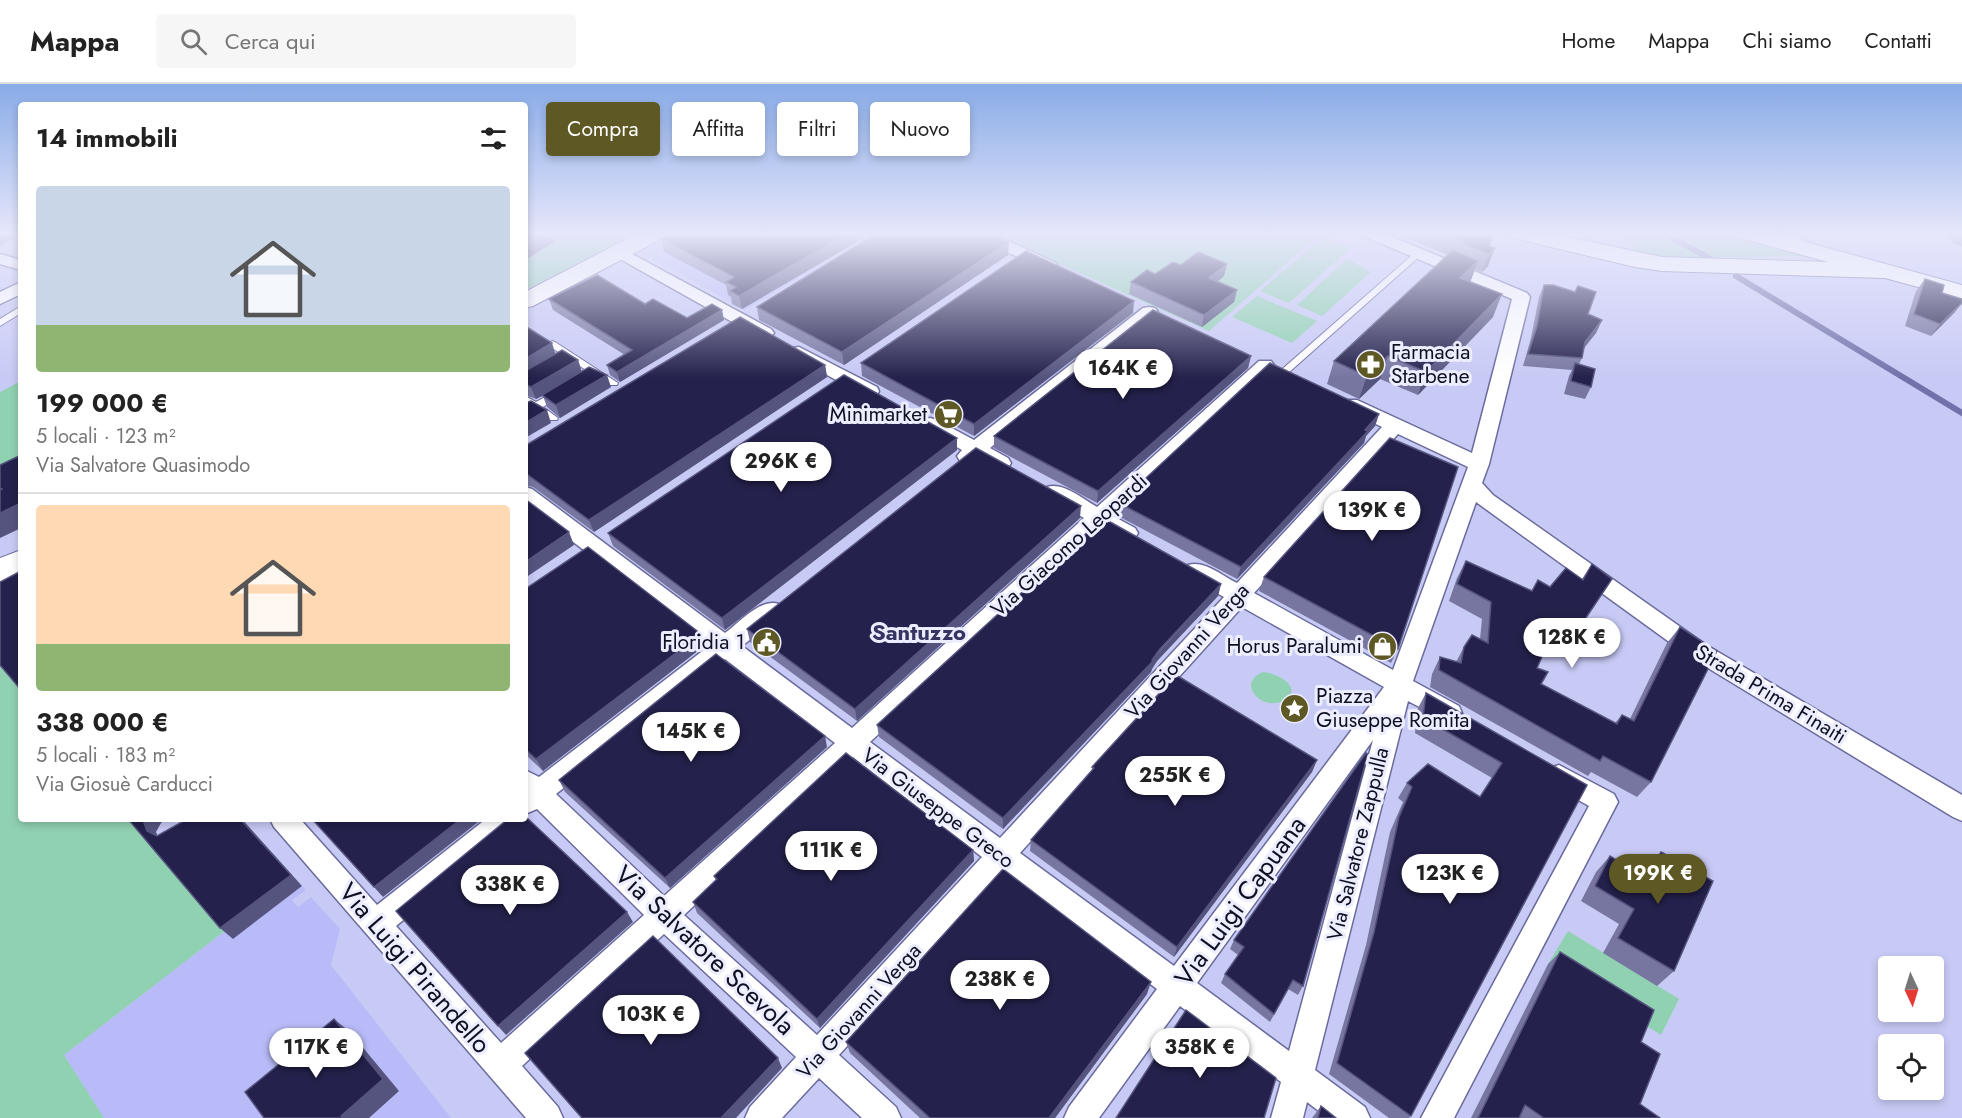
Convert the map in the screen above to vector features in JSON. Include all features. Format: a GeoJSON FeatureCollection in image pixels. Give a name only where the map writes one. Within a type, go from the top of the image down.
{"type":"FeatureCollection","features":[{"type":"Feature","properties":{"kind":"main road"},"geometry":{"type":"LineString","coordinates":[[528,299],[563,281]]}},
{"type":"Feature","properties":{"kind":"main road"},"geometry":{"type":"LineString","coordinates":[[1923,281],[1962,292]]}},
{"type":"Feature","properties":{"kind":"main road"},"geometry":{"type":"LineString","coordinates":[[0,572],[18,563]]}},
{"type":"Feature","properties":{"kind":"street"},"geometry":{"type":"LineString","coordinates":[[671,281],[885,399]]}},
{"type":"Feature","properties":{"kind":"street","name":"Via Salvatore Zappulla"},"geometry":{"type":"LineString","coordinates":[[1287,1118],[1400,684],[1475,474],[1521,297],[1484,281]]}},
{"type":"Feature","properties":{"kind":"street"},"geometry":{"type":"LineString","coordinates":[[0,300],[18,289]]}},
{"type":"Feature","properties":{"kind":"street"},"geometry":{"type":"LineString","coordinates":[[948,471],[1154,314],[1127,302]]}},
{"type":"Feature","properties":{"kind":"street"},"geometry":{"type":"LineString","coordinates":[[722,332],[764,307]]}},
{"type":"Feature","properties":{"kind":"street"},"geometry":{"type":"LineString","coordinates":[[824,390],[864,363]]}},
{"type":"Feature","properties":{"kind":"street"},"geometry":{"type":"LineString","coordinates":[[1264,365],[1304,383]]}},
{"type":"Feature","properties":{"kind":"street","name":"Via Giacomo Leopardi"},"geometry":{"type":"LineString","coordinates":[[500,1065],[1264,365]]}},
{"type":"Feature","properties":{"kind":"street"},"geometry":{"type":"LineString","coordinates":[[605,402],[634,384]]}},
{"type":"Feature","properties":{"kind":"street","name":"Strada Prima Finaiti"},"geometry":{"type":"LineString","coordinates":[[1334,397],[1395,425],[1475,474],[1485,500],[1698,651],[1962,809]]}},
{"type":"Feature","properties":{"kind":"street"},"geometry":{"type":"LineString","coordinates":[[915,416],[1017,472]]}},
{"type":"Feature","properties":{"kind":"street"},"geometry":{"type":"LineString","coordinates":[[545,438],[575,420]]}},
{"type":"Feature","properties":{"kind":"street","name":"Via Giovanni Verga"},"geometry":{"type":"LineString","coordinates":[[761,1118],[1395,425]]}},
{"type":"Feature","properties":{"kind":"street"},"geometry":{"type":"LineString","coordinates":[[1037,483],[1149,545]]}},
{"type":"Feature","properties":{"kind":"street","name":"Via Giuseppe Greco"},"geometry":{"type":"LineString","coordinates":[[528,496],[852,743],[1354,1118]]}},
{"type":"Feature","properties":{"kind":"street"},"geometry":{"type":"LineString","coordinates":[[1179,561],[1473,726]]}},
{"type":"Feature","properties":{"kind":"street"},"geometry":{"type":"LineString","coordinates":[[529,793],[787,598]]}},
{"type":"Feature","properties":{"kind":"street","name":"Via Luigi Capuana"},"geometry":{"type":"LineString","coordinates":[[1080,1118],[1400,684]]}},
{"type":"Feature","properties":{"kind":"street"},"geometry":{"type":"LineString","coordinates":[[1437,1118],[1605,802],[1544,767]]}},
{"type":"Feature","properties":{"kind":"street","name":"Via Salvatore Scevola"},"geometry":{"type":"LineString","coordinates":[[529,793],[885,1118]]}},
{"type":"Feature","properties":{"kind":"street","name":"Via Luigi Pirandello"},"geometry":{"type":"LineString","coordinates":[[286,822],[547,1118]]}},
{"type":"Feature","properties":{"kind":"street"},"geometry":{"type":"LineString","coordinates":[[376,924],[502,822]]}},
{"type":"Feature","properties":{"kind":"lane"},"geometry":{"type":"LineString","coordinates":[[1264,365],[1379,281]]}},
{"type":"Feature","properties":{"kind":"lane"},"geometry":{"type":"LineString","coordinates":[[0,323],[18,311]]}},
{"type":"Feature","properties":{"kind":"lane"},"geometry":{"type":"LineString","coordinates":[[552,344],[613,383]]}},
{"type":"Feature","properties":{"kind":"lane"},"geometry":{"type":"LineString","coordinates":[[558,360],[569,355]]}},
{"type":"Feature","properties":{"kind":"lane"},"geometry":{"type":"LineString","coordinates":[[585,378],[596,372]]}},
{"type":"Feature","properties":{"kind":"lane"},"geometry":{"type":"LineString","coordinates":[[528,410],[564,390]]}},
{"type":"Feature","properties":{"kind":"lane"},"geometry":{"type":"LineString","coordinates":[[528,401],[553,418]]}},
{"type":"Feature","properties":{"kind":"shaded area"},"geometry":{"type":"Polygon","coordinates":[[[693,281],[794,281],[745,310],[693,281]]]}},
{"type":"Feature","properties":{"kind":"shaded area"},"geometry":{"type":"Polygon","coordinates":[[[302,886],[306,890],[292,900],[298,907],[311,897],[340,929],[331,965],[451,1118],[104,1118],[64,1055],[226,930],[233,938],[302,886]]]}},
{"type":"Feature","properties":{"kind":"green space"},"geometry":{"type":"Polygon","coordinates":[[[528,281],[542,281],[528,288],[528,281]]]}},
{"type":"Feature","properties":{"kind":"green space"},"geometry":{"type":"Polygon","coordinates":[[[1098,281],[1266,281],[1209,331],[1098,281]]]}},
{"type":"Feature","properties":{"kind":"green space"},"geometry":{"type":"Polygon","coordinates":[[[1271,281],[1314,281],[1289,303],[1260,291],[1271,281]]]}},
{"type":"Feature","properties":{"kind":"green space"},"geometry":{"type":"Polygon","coordinates":[[[1323,281],[1361,281],[1322,316],[1297,305],[1323,281]]]}},
{"type":"Feature","properties":{"kind":"green space"},"geometry":{"type":"Polygon","coordinates":[[[1257,296],[1317,321],[1292,343],[1232,317],[1257,296]]]}},
{"type":"Feature","properties":{"kind":"green space"},"geometry":{"type":"Polygon","coordinates":[[[18,383],[18,468],[0,477],[0,392],[18,383]]]}},
{"type":"Feature","properties":{"kind":"green space"},"geometry":{"type":"Polygon","coordinates":[[[0,660],[18,683],[18,822],[136,822],[226,930],[64,1055],[104,1118],[0,1118],[0,660]]]}},
{"type":"Feature","properties":{"kind":"green space"},"geometry":{"type":"Polygon","coordinates":[[[1263,672],[1275,675],[1286,682],[1290,686],[1290,695],[1276,703],[1261,700],[1252,690],[1251,683],[1263,672]]]}},
{"type":"Feature","properties":{"kind":"green space"},"geometry":{"type":"Polygon","coordinates":[[[1568,931],[1679,999],[1661,1035],[1548,964],[1568,931]]]}},
{"type":"Feature","properties":{"kind":"building"},"geometry":{"type":"Polygon","coordinates":[[[584,281],[607,281],[645,304],[653,299],[687,318],[712,304],[722,310],[617,372],[607,365],[632,350],[549,299],[584,281]]]}},
{"type":"Feature","properties":{"kind":"building"},"geometry":{"type":"Polygon","coordinates":[[[765,281],[739,296],[730,291],[736,287],[726,282],[765,281]]]}},
{"type":"Feature","properties":{"kind":"building"},"geometry":{"type":"Polygon","coordinates":[[[799,281],[949,281],[842,352],[757,307],[799,281]]]}},
{"type":"Feature","properties":{"kind":"building"},"geometry":{"type":"Polygon","coordinates":[[[981,281],[1091,281],[1134,301],[974,424],[861,363],[981,281]]]}},
{"type":"Feature","properties":{"kind":"building"},"geometry":{"type":"Polygon","coordinates":[[[1217,281],[1237,290],[1204,315],[1131,282],[1217,281]]]}},
{"type":"Feature","properties":{"kind":"building"},"geometry":{"type":"Polygon","coordinates":[[[1419,281],[1469,281],[1502,294],[1426,372],[1388,356],[1367,376],[1334,361],[1419,281]]]}},
{"type":"Feature","properties":{"kind":"building"},"geometry":{"type":"Polygon","coordinates":[[[1924,281],[1944,285],[1942,293],[1962,299],[1962,303],[1940,324],[1914,314],[1924,281]]]}},
{"type":"Feature","properties":{"kind":"building"},"geometry":{"type":"Polygon","coordinates":[[[1544,285],[1553,285],[1575,292],[1578,286],[1596,292],[1588,314],[1602,320],[1585,342],[1582,358],[1528,354],[1537,326],[1544,285]]]}},
{"type":"Feature","properties":{"kind":"building"},"geometry":{"type":"Polygon","coordinates":[[[1153,310],[1251,356],[1098,491],[994,436],[1153,310]]]}},
{"type":"Feature","properties":{"kind":"building"},"geometry":{"type":"Polygon","coordinates":[[[740,317],[825,365],[589,520],[528,475],[528,444],[740,317]]]}},
{"type":"Feature","properties":{"kind":"building"},"geometry":{"type":"Polygon","coordinates":[[[528,328],[552,343],[528,357],[528,328]]]}},
{"type":"Feature","properties":{"kind":"building"},"geometry":{"type":"Polygon","coordinates":[[[562,350],[578,360],[531,387],[528,386],[528,369],[562,350]]]}},
{"type":"Feature","properties":{"kind":"building"},"geometry":{"type":"Polygon","coordinates":[[[1270,363],[1379,414],[1365,430],[1368,431],[1241,567],[1119,503],[1270,363]]]}},
{"type":"Feature","properties":{"kind":"building"},"geometry":{"type":"Polygon","coordinates":[[[1575,363],[1595,369],[1591,387],[1571,381],[1575,363]]]}},
{"type":"Feature","properties":{"kind":"building"},"geometry":{"type":"Polygon","coordinates":[[[589,367],[607,375],[556,405],[542,395],[589,367]]]}},
{"type":"Feature","properties":{"kind":"building"},"geometry":{"type":"Polygon","coordinates":[[[844,375],[957,438],[722,618],[608,533],[844,375]]]}},
{"type":"Feature","properties":{"kind":"building"},"geometry":{"type":"Polygon","coordinates":[[[531,401],[547,410],[528,421],[528,402],[531,401]]]}},
{"type":"Feature","properties":{"kind":"building"},"geometry":{"type":"Polygon","coordinates":[[[1390,438],[1458,467],[1398,649],[1264,577],[1390,438]]]}},
{"type":"Feature","properties":{"kind":"building"},"geometry":{"type":"Polygon","coordinates":[[[976,448],[1081,506],[855,709],[747,629],[976,448]]]}},
{"type":"Feature","properties":{"kind":"building"},"geometry":{"type":"Polygon","coordinates":[[[18,456],[18,504],[0,513],[0,490],[2,489],[0,488],[0,465],[18,456]]]}},
{"type":"Feature","properties":{"kind":"building"},"geometry":{"type":"Polygon","coordinates":[[[528,501],[569,532],[528,560],[528,501]]]}},
{"type":"Feature","properties":{"kind":"building"},"geometry":{"type":"Polygon","coordinates":[[[1103,518],[1221,584],[1160,649],[1153,661],[1003,818],[877,725],[1103,518]]]}},
{"type":"Feature","properties":{"kind":"building"},"geometry":{"type":"Polygon","coordinates":[[[588,547],[701,634],[536,759],[528,752],[528,587],[588,547]]]}},
{"type":"Feature","properties":{"kind":"building"},"geometry":{"type":"Polygon","coordinates":[[[1466,561],[1532,591],[1538,580],[1550,587],[1566,568],[1583,580],[1592,564],[1612,579],[1571,640],[1553,632],[1537,668],[1548,672],[1541,684],[1617,724],[1622,715],[1634,721],[1680,627],[1717,651],[1651,782],[1603,756],[1600,761],[1439,670],[1440,657],[1461,663],[1464,647],[1472,635],[1488,643],[1491,602],[1457,584],[1466,561]]]}},
{"type":"Feature","properties":{"kind":"building"},"geometry":{"type":"Polygon","coordinates":[[[18,573],[18,686],[0,665],[0,582],[18,573]]]}},
{"type":"Feature","properties":{"kind":"building"},"geometry":{"type":"Polygon","coordinates":[[[716,654],[825,736],[665,878],[559,780],[716,654]]]}},
{"type":"Feature","properties":{"kind":"building"},"geometry":{"type":"Polygon","coordinates":[[[1176,675],[1317,760],[1177,947],[1031,840],[1094,768],[1092,767],[1176,675]]]}},
{"type":"Feature","properties":{"kind":"building"},"geometry":{"type":"Polygon","coordinates":[[[1426,693],[1587,785],[1411,1116],[1337,1063],[1374,932],[1399,817],[1412,787],[1407,783],[1428,764],[1480,797],[1502,763],[1423,718],[1426,693]]]}},
{"type":"Feature","properties":{"kind":"building"},"geometry":{"type":"Polygon","coordinates":[[[846,753],[973,850],[817,1019],[693,902],[717,879],[714,876],[846,753]]]}},
{"type":"Feature","properties":{"kind":"building"},"geometry":{"type":"Polygon","coordinates":[[[1366,753],[1368,754],[1303,986],[1293,980],[1274,1014],[1225,974],[1244,947],[1234,940],[1366,753]]]}},
{"type":"Feature","properties":{"kind":"building"},"geometry":{"type":"Polygon","coordinates":[[[528,819],[627,912],[498,1026],[396,911],[504,822],[528,822],[528,819]]]}},
{"type":"Feature","properties":{"kind":"building"},"geometry":{"type":"Polygon","coordinates":[[[131,822],[144,822],[147,831],[157,836],[182,822],[243,822],[291,875],[220,928],[131,822]]]}},
{"type":"Feature","properties":{"kind":"building"},"geometry":{"type":"Polygon","coordinates":[[[315,822],[457,822],[374,887],[315,822]]]}},
{"type":"Feature","properties":{"kind":"building"},"geometry":{"type":"Polygon","coordinates":[[[1661,852],[1713,881],[1674,971],[1618,938],[1634,909],[1595,886],[1610,856],[1647,878],[1661,852]]]}},
{"type":"Feature","properties":{"kind":"building"},"geometry":{"type":"Polygon","coordinates":[[[1003,869],[1151,982],[1049,1118],[930,1118],[846,1042],[1003,869]]]}},
{"type":"Feature","properties":{"kind":"building"},"geometry":{"type":"Polygon","coordinates":[[[653,936],[778,1058],[721,1118],[582,1118],[525,1053],[653,936]]]}},
{"type":"Feature","properties":{"kind":"building"},"geometry":{"type":"Polygon","coordinates":[[[1560,952],[1654,1010],[1641,1042],[1660,1054],[1640,1104],[1660,1118],[1544,1118],[1525,1105],[1519,1118],[1478,1118],[1560,952]]]}},
{"type":"Feature","properties":{"kind":"building"},"geometry":{"type":"Polygon","coordinates":[[[1186,1010],[1276,1078],[1264,1118],[1116,1118],[1186,1010]]]}},
{"type":"Feature","properties":{"kind":"building"},"geometry":{"type":"Polygon","coordinates":[[[334,1019],[383,1079],[341,1116],[343,1118],[264,1118],[245,1092],[334,1019]]]}},
{"type":"Feature","properties":{"kind":"building"},"geometry":{"type":"Polygon","coordinates":[[[1321,1106],[1336,1118],[1318,1118],[1321,1106]]]}},
{"type":"Feature","properties":{"kind":"waterway"},"geometry":{"type":"LineString","coordinates":[[1745,281],[1962,413]]}},
{"type":"Feature","properties":{"kind":"place","name":"Farmacia Starbene"},"geometry":{"type":"Point","coordinates":[1370,364]}},
{"type":"Feature","properties":{"kind":"place","name":"Minimarket"},"geometry":{"type":"Point","coordinates":[948,414]}},
{"type":"Feature","properties":{"kind":"place","name":"Floridia 1"},"geometry":{"type":"Point","coordinates":[766,642]}},
{"type":"Feature","properties":{"kind":"place","name":"Horus Paralumi"},"geometry":{"type":"Point","coordinates":[1383,646]}},
{"type":"Feature","properties":{"kind":"place","name":"Piazza Giuseppe Romita"},"geometry":{"type":"Point","coordinates":[1295,708]}},
{"type":"Feature","properties":{"kind":"district","name":"Santuzzo"},"geometry":{"type":"Point","coordinates":[919,632]}}]}
